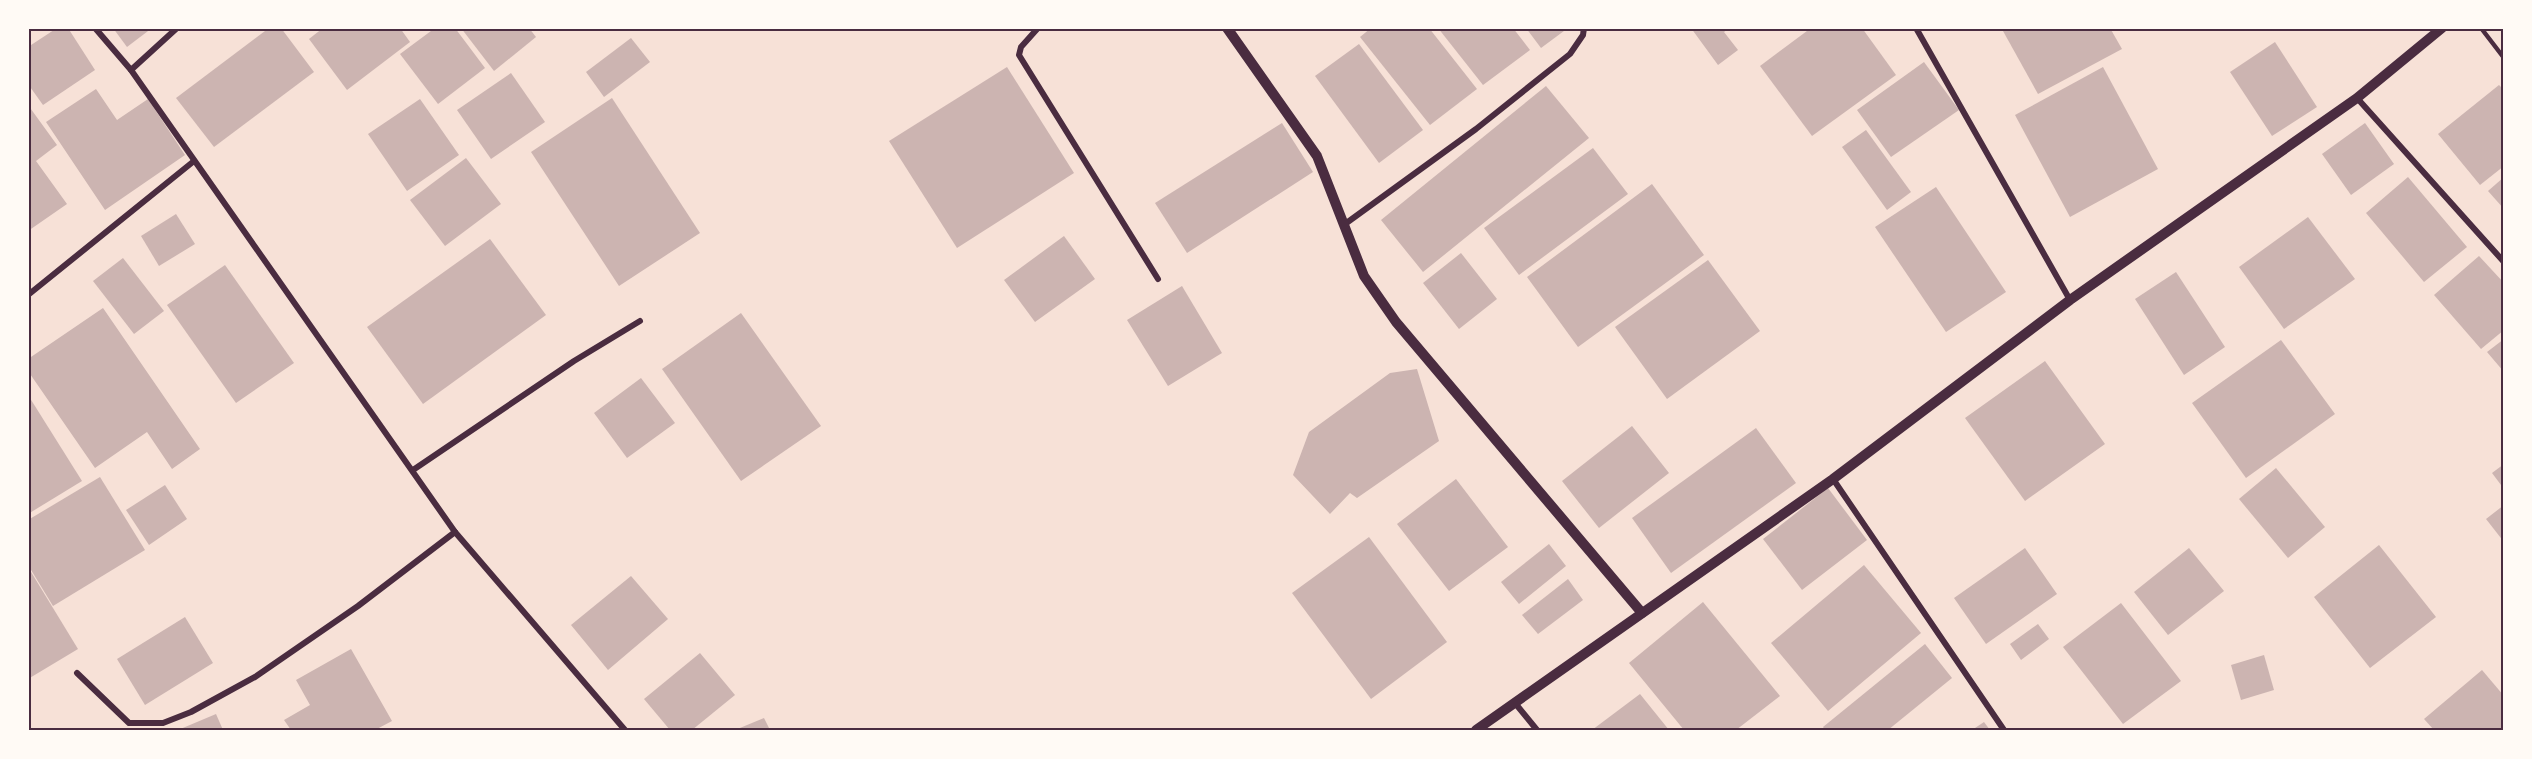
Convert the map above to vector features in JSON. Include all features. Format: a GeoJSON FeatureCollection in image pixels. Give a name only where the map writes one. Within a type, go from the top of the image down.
{"type":"FeatureCollection","features":[{"type":"Feature","properties":{"kind":"street"},"geometry":{"type":"LineString","coordinates":[[95,28],[131,70],[455,532],[625,730]]}},
{"type":"Feature","properties":{"kind":"street"},"geometry":{"type":"LineString","coordinates":[[131,70],[177,28]]}},
{"type":"Feature","properties":{"kind":"street"},"geometry":{"type":"LineString","coordinates":[[1038,28],[1021,47],[1019,55],[1158,279]]}},
{"type":"Feature","properties":{"kind":"street"},"geometry":{"type":"LineString","coordinates":[[1227,28],[1317,156],[1364,276],[1396,322],[1642,613]]}},
{"type":"Feature","properties":{"kind":"street"},"geometry":{"type":"LineString","coordinates":[[1345,224],[1476,129],[1570,54],[1583,35],[1584,28]]}},
{"type":"Feature","properties":{"kind":"street"},"geometry":{"type":"LineString","coordinates":[[1916,28],[2070,300]]}},
{"type":"Feature","properties":{"kind":"street"},"geometry":{"type":"LineString","coordinates":[[1476,730],[1833,479],[2070,300],[2357,98],[2442,28]]}},
{"type":"Feature","properties":{"kind":"street"},"geometry":{"type":"LineString","coordinates":[[2357,98],[2504,262]]}},
{"type":"Feature","properties":{"kind":"street"},"geometry":{"type":"LineString","coordinates":[[28,296],[194,161]]}},
{"type":"Feature","properties":{"kind":"street"},"geometry":{"type":"LineString","coordinates":[[413,470],[574,362],[640,321]]}},
{"type":"Feature","properties":{"kind":"street"},"geometry":{"type":"LineString","coordinates":[[1833,479],[2004,730]]}},
{"type":"Feature","properties":{"kind":"street"},"geometry":{"type":"LineString","coordinates":[[77,673],[129,723],[163,723],[191,712],[255,677],[358,606],[455,532]]}},
{"type":"Feature","properties":{"kind":"street"},"geometry":{"type":"LineString","coordinates":[[1515,703],[1537,730]]}},
{"type":"Feature","properties":{"kind":"lane"},"geometry":{"type":"LineString","coordinates":[[2481,28],[2504,58]]}},
{"type":"Feature","properties":{"kind":"building"},"geometry":{"type":"Polygon","coordinates":[[[57,28],[68,28],[95,70],[43,105],[28,84],[28,47],[57,28]]]}},
{"type":"Feature","properties":{"kind":"building"},"geometry":{"type":"Polygon","coordinates":[[[113,28],[152,28],[127,47],[113,28]]]}},
{"type":"Feature","properties":{"kind":"building"},"geometry":{"type":"Polygon","coordinates":[[[269,28],[281,28],[314,72],[214,147],[176,98],[269,28]]]}},
{"type":"Feature","properties":{"kind":"building"},"geometry":{"type":"Polygon","coordinates":[[[323,28],[400,28],[410,42],[347,90],[309,39],[323,28]]]}},
{"type":"Feature","properties":{"kind":"building"},"geometry":{"type":"Polygon","coordinates":[[[435,28],[455,28],[485,68],[438,104],[400,54],[435,28]]]}},
{"type":"Feature","properties":{"kind":"building"},"geometry":{"type":"Polygon","coordinates":[[[461,28],[529,28],[536,37],[494,71],[461,28]]]}},
{"type":"Feature","properties":{"kind":"building"},"geometry":{"type":"Polygon","coordinates":[[[1371,28],[1429,28],[1477,89],[1430,125],[1360,37],[1371,28]]]}},
{"type":"Feature","properties":{"kind":"building"},"geometry":{"type":"Polygon","coordinates":[[[1438,28],[1513,28],[1530,50],[1483,85],[1438,28]]]}},
{"type":"Feature","properties":{"kind":"building"},"geometry":{"type":"Polygon","coordinates":[[[1526,28],[1568,28],[1541,48],[1526,28]]]}},
{"type":"Feature","properties":{"kind":"building"},"geometry":{"type":"Polygon","coordinates":[[[1691,28],[1729,28],[1724,32],[1738,50],[1718,65],[1691,28]]]}},
{"type":"Feature","properties":{"kind":"building"},"geometry":{"type":"Polygon","coordinates":[[[1811,28],[1862,28],[1896,75],[1812,136],[1760,66],[1811,28]]]}},
{"type":"Feature","properties":{"kind":"building"},"geometry":{"type":"Polygon","coordinates":[[[2008,28],[2110,28],[2122,49],[2038,94],[2003,31],[2008,28]]]}},
{"type":"Feature","properties":{"kind":"building"},"geometry":{"type":"Polygon","coordinates":[[[631,38],[650,62],[604,97],[586,72],[631,38]]]}},
{"type":"Feature","properties":{"kind":"building"},"geometry":{"type":"Polygon","coordinates":[[[2275,42],[2317,107],[2272,136],[2230,72],[2275,42]]]}},
{"type":"Feature","properties":{"kind":"building"},"geometry":{"type":"Polygon","coordinates":[[[1359,44],[1423,130],[1379,163],[1315,76],[1359,44]]]}},
{"type":"Feature","properties":{"kind":"building"},"geometry":{"type":"Polygon","coordinates":[[[1924,62],[1959,110],[1891,157],[1857,110],[1924,62]]]}},
{"type":"Feature","properties":{"kind":"building"},"geometry":{"type":"Polygon","coordinates":[[[1007,67],[1074,173],[957,248],[889,141],[1007,67]]]}},
{"type":"Feature","properties":{"kind":"building"},"geometry":{"type":"Polygon","coordinates":[[[2103,67],[2158,169],[2070,217],[2015,115],[2103,67]]]}},
{"type":"Feature","properties":{"kind":"building"},"geometry":{"type":"Polygon","coordinates":[[[511,73],[545,122],[491,159],[457,110],[511,73]]]}},
{"type":"Feature","properties":{"kind":"building"},"geometry":{"type":"Polygon","coordinates":[[[2499,85],[2504,90],[2504,166],[2480,185],[2438,134],[2499,85]]]}},
{"type":"Feature","properties":{"kind":"building"},"geometry":{"type":"Polygon","coordinates":[[[1546,86],[1589,138],[1423,272],[1381,220],[1546,86]]]}},
{"type":"Feature","properties":{"kind":"building"},"geometry":{"type":"Polygon","coordinates":[[[96,89],[117,120],[148,99],[185,155],[105,210],[46,122],[96,89]]]}},
{"type":"Feature","properties":{"kind":"building"},"geometry":{"type":"Polygon","coordinates":[[[612,98],[700,233],[619,286],[531,152],[612,98]]]}},
{"type":"Feature","properties":{"kind":"building"},"geometry":{"type":"Polygon","coordinates":[[[420,99],[459,155],[407,191],[368,134],[420,99]]]}},
{"type":"Feature","properties":{"kind":"building"},"geometry":{"type":"Polygon","coordinates":[[[28,105],[57,145],[36,161],[67,204],[28,231],[28,105]]]}},
{"type":"Feature","properties":{"kind":"building"},"geometry":{"type":"Polygon","coordinates":[[[1282,123],[1313,172],[1187,253],[1155,203],[1282,123]]]}},
{"type":"Feature","properties":{"kind":"building"},"geometry":{"type":"Polygon","coordinates":[[[2365,123],[2394,164],[2351,195],[2322,154],[2365,123]]]}},
{"type":"Feature","properties":{"kind":"building"},"geometry":{"type":"Polygon","coordinates":[[[1866,130],[1911,192],[1887,210],[1842,147],[1866,130]]]}},
{"type":"Feature","properties":{"kind":"building"},"geometry":{"type":"Polygon","coordinates":[[[1593,148],[1628,194],[1519,275],[1484,228],[1593,148]]]}},
{"type":"Feature","properties":{"kind":"building"},"geometry":{"type":"Polygon","coordinates":[[[466,158],[501,204],[445,246],[410,200],[466,158]]]}},
{"type":"Feature","properties":{"kind":"building"},"geometry":{"type":"Polygon","coordinates":[[[2408,177],[2467,247],[2424,282],[2366,213],[2408,177]]]}},
{"type":"Feature","properties":{"kind":"building"},"geometry":{"type":"Polygon","coordinates":[[[2504,177],[2504,209],[2488,191],[2504,177]]]}},
{"type":"Feature","properties":{"kind":"building"},"geometry":{"type":"Polygon","coordinates":[[[1652,184],[1704,255],[1578,347],[1527,277],[1652,184]]]}},
{"type":"Feature","properties":{"kind":"building"},"geometry":{"type":"Polygon","coordinates":[[[1936,187],[2006,292],[1946,332],[1875,227],[1936,187]]]}},
{"type":"Feature","properties":{"kind":"building"},"geometry":{"type":"Polygon","coordinates":[[[176,214],[195,244],[159,266],[141,236],[176,214]]]}},
{"type":"Feature","properties":{"kind":"building"},"geometry":{"type":"Polygon","coordinates":[[[2308,217],[2355,279],[2284,329],[2239,267],[2308,217]]]}},
{"type":"Feature","properties":{"kind":"building"},"geometry":{"type":"Polygon","coordinates":[[[1064,236],[1095,279],[1035,322],[1004,280],[1064,236]]]}},
{"type":"Feature","properties":{"kind":"building"},"geometry":{"type":"Polygon","coordinates":[[[490,239],[546,315],[423,404],[367,327],[490,239]]]}},
{"type":"Feature","properties":{"kind":"building"},"geometry":{"type":"Polygon","coordinates":[[[1461,253],[1497,299],[1459,329],[1423,283],[1461,253]]]}},
{"type":"Feature","properties":{"kind":"building"},"geometry":{"type":"Polygon","coordinates":[[[2479,256],[2504,283],[2504,330],[2481,349],[2434,295],[2479,256]]]}},
{"type":"Feature","properties":{"kind":"building"},"geometry":{"type":"Polygon","coordinates":[[[123,258],[164,311],[134,334],[93,281],[123,258]]]}},
{"type":"Feature","properties":{"kind":"building"},"geometry":{"type":"Polygon","coordinates":[[[1708,260],[1760,331],[1667,399],[1615,327],[1708,260]]]}},
{"type":"Feature","properties":{"kind":"building"},"geometry":{"type":"Polygon","coordinates":[[[225,265],[294,363],[236,403],[167,305],[225,265]]]}},
{"type":"Feature","properties":{"kind":"building"},"geometry":{"type":"Polygon","coordinates":[[[2176,272],[2225,347],[2184,375],[2135,299],[2176,272]]]}},
{"type":"Feature","properties":{"kind":"building"},"geometry":{"type":"Polygon","coordinates":[[[1182,286],[1222,353],[1168,386],[1127,320],[1182,286]]]}},
{"type":"Feature","properties":{"kind":"building"},"geometry":{"type":"Polygon","coordinates":[[[103,308],[200,449],[172,469],[147,432],[95,468],[28,371],[28,359],[103,308]]]}},
{"type":"Feature","properties":{"kind":"building"},"geometry":{"type":"Polygon","coordinates":[[[741,313],[821,426],[741,481],[662,369],[741,313]]]}},
{"type":"Feature","properties":{"kind":"building"},"geometry":{"type":"Polygon","coordinates":[[[2504,339],[2504,372],[2487,352],[2504,339]]]}},
{"type":"Feature","properties":{"kind":"building"},"geometry":{"type":"Polygon","coordinates":[[[2281,340],[2335,414],[2246,478],[2192,403],[2281,340]]]}},
{"type":"Feature","properties":{"kind":"building"},"geometry":{"type":"Polygon","coordinates":[[[2045,361],[2105,444],[2025,501],[1965,418],[2045,361]]]}},
{"type":"Feature","properties":{"kind":"building"},"geometry":{"type":"Polygon","coordinates":[[[1417,369],[1439,441],[1357,498],[1350,493],[1330,514],[1293,475],[1309,432],[1390,373],[1417,369]]]}},
{"type":"Feature","properties":{"kind":"building"},"geometry":{"type":"Polygon","coordinates":[[[641,378],[675,423],[627,458],[594,413],[641,378]]]}},
{"type":"Feature","properties":{"kind":"building"},"geometry":{"type":"Polygon","coordinates":[[[28,395],[82,481],[28,514],[28,395]]]}},
{"type":"Feature","properties":{"kind":"building"},"geometry":{"type":"Polygon","coordinates":[[[1632,426],[1669,473],[1599,528],[1562,481],[1632,426]]]}},
{"type":"Feature","properties":{"kind":"building"},"geometry":{"type":"Polygon","coordinates":[[[1756,428],[1796,483],[1671,573],[1632,518],[1756,428]]]}},
{"type":"Feature","properties":{"kind":"building"},"geometry":{"type":"Polygon","coordinates":[[[2504,464],[2504,489],[2492,473],[2504,464]]]}},
{"type":"Feature","properties":{"kind":"building"},"geometry":{"type":"Polygon","coordinates":[[[2276,468],[2325,527],[2288,558],[2239,499],[2276,468]]]}},
{"type":"Feature","properties":{"kind":"building"},"geometry":{"type":"Polygon","coordinates":[[[100,477],[145,550],[53,606],[28,565],[28,520],[100,477]]]}},
{"type":"Feature","properties":{"kind":"building"},"geometry":{"type":"Polygon","coordinates":[[[1456,479],[1508,547],[1449,591],[1397,524],[1456,479]]]}},
{"type":"Feature","properties":{"kind":"building"},"geometry":{"type":"Polygon","coordinates":[[[165,485],[187,519],[149,545],[126,510],[165,485]]]}},
{"type":"Feature","properties":{"kind":"building"},"geometry":{"type":"Polygon","coordinates":[[[1828,488],[1867,540],[1802,590],[1763,539],[1828,488]]]}},
{"type":"Feature","properties":{"kind":"building"},"geometry":{"type":"Polygon","coordinates":[[[2504,505],[2504,542],[2486,519],[2504,505]]]}},
{"type":"Feature","properties":{"kind":"building"},"geometry":{"type":"Polygon","coordinates":[[[1369,537],[1447,642],[1371,699],[1292,593],[1369,537]]]}},
{"type":"Feature","properties":{"kind":"building"},"geometry":{"type":"Polygon","coordinates":[[[1549,544],[1566,566],[1519,604],[1501,582],[1549,544]]]}},
{"type":"Feature","properties":{"kind":"building"},"geometry":{"type":"Polygon","coordinates":[[[2379,545],[2436,617],[2370,668],[2314,597],[2379,545]]]}},
{"type":"Feature","properties":{"kind":"building"},"geometry":{"type":"Polygon","coordinates":[[[2025,548],[2057,594],[1986,644],[1954,598],[2025,548]]]}},
{"type":"Feature","properties":{"kind":"building"},"geometry":{"type":"Polygon","coordinates":[[[2189,548],[2224,591],[2168,635],[2134,592],[2189,548]]]}},
{"type":"Feature","properties":{"kind":"building"},"geometry":{"type":"Polygon","coordinates":[[[1864,565],[1921,633],[1828,711],[1771,643],[1864,565]]]}},
{"type":"Feature","properties":{"kind":"building"},"geometry":{"type":"Polygon","coordinates":[[[28,567],[78,649],[28,679],[28,567]]]}},
{"type":"Feature","properties":{"kind":"building"},"geometry":{"type":"Polygon","coordinates":[[[631,576],[668,619],[608,670],[571,625],[631,576]]]}},
{"type":"Feature","properties":{"kind":"building"},"geometry":{"type":"Polygon","coordinates":[[[1568,579],[1583,600],[1538,634],[1522,615],[1568,579]]]}},
{"type":"Feature","properties":{"kind":"building"},"geometry":{"type":"Polygon","coordinates":[[[1703,602],[1780,696],[1736,730],[1684,730],[1629,663],[1703,602]]]}},
{"type":"Feature","properties":{"kind":"building"},"geometry":{"type":"Polygon","coordinates":[[[2121,603],[2181,681],[2123,724],[2063,647],[2121,603]]]}},
{"type":"Feature","properties":{"kind":"building"},"geometry":{"type":"Polygon","coordinates":[[[185,617],[213,663],[145,705],[117,659],[185,617]]]}},
{"type":"Feature","properties":{"kind":"building"},"geometry":{"type":"Polygon","coordinates":[[[2038,624],[2049,639],[2021,660],[2010,644],[2038,624]]]}},
{"type":"Feature","properties":{"kind":"building"},"geometry":{"type":"Polygon","coordinates":[[[1925,644],[1952,678],[1888,730],[1825,730],[1823,727],[1925,644]]]}},
{"type":"Feature","properties":{"kind":"building"},"geometry":{"type":"Polygon","coordinates":[[[351,649],[392,721],[375,730],[291,730],[284,720],[310,705],[296,680],[351,649]]]}},
{"type":"Feature","properties":{"kind":"building"},"geometry":{"type":"Polygon","coordinates":[[[700,653],[735,695],[692,730],[670,730],[644,699],[700,653]]]}},
{"type":"Feature","properties":{"kind":"building"},"geometry":{"type":"Polygon","coordinates":[[[2264,655],[2274,690],[2241,700],[2231,665],[2264,655]]]}},
{"type":"Feature","properties":{"kind":"building"},"geometry":{"type":"Polygon","coordinates":[[[2482,670],[2504,696],[2504,730],[2434,730],[2424,719],[2482,670]]]}},
{"type":"Feature","properties":{"kind":"building"},"geometry":{"type":"Polygon","coordinates":[[[1640,694],[1669,730],[1592,730],[1640,694]]]}},
{"type":"Feature","properties":{"kind":"building"},"geometry":{"type":"Polygon","coordinates":[[[216,714],[223,730],[178,730],[216,714]]]}},
{"type":"Feature","properties":{"kind":"building"},"geometry":{"type":"Polygon","coordinates":[[[764,718],[770,730],[735,730],[764,718]]]}},
{"type":"Feature","properties":{"kind":"building"},"geometry":{"type":"Polygon","coordinates":[[[1984,722],[1990,730],[1972,730],[1984,722]]]}}]}
